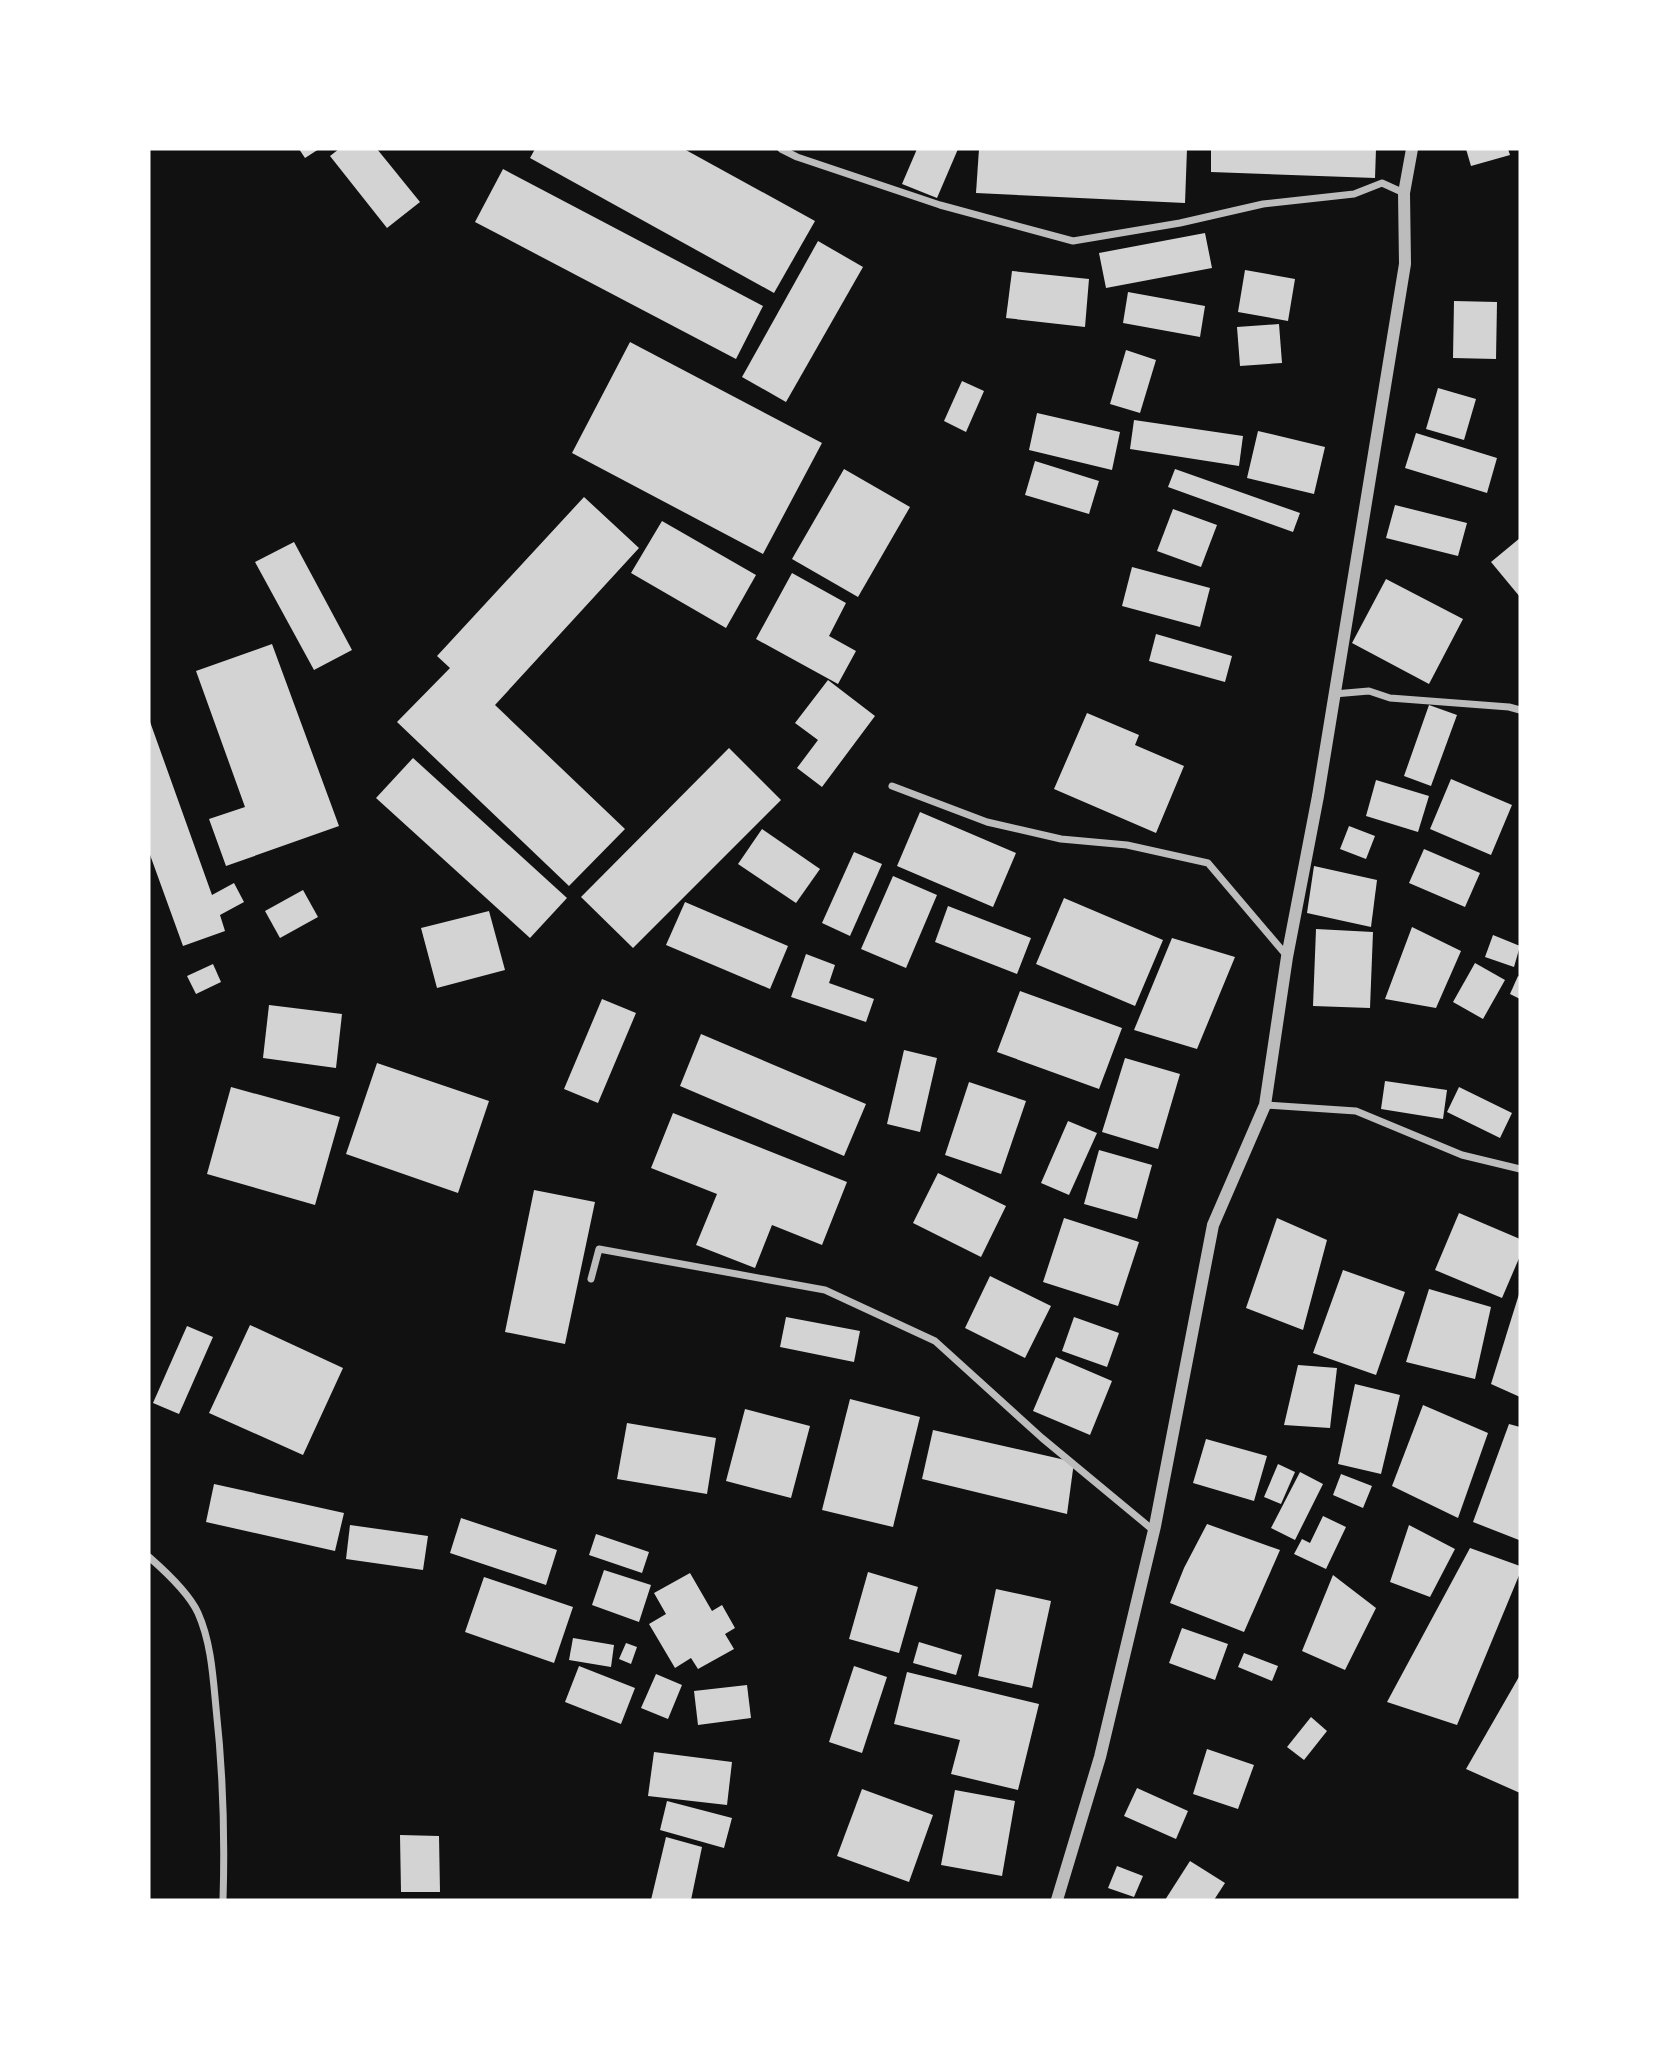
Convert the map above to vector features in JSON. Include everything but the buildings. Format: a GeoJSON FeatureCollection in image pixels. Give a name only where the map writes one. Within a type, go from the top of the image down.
{"type":"FeatureCollection","features":[{"type":"Feature","properties":{"kind":"street"},"geometry":{"type":"LineString","coordinates":[[781,149],[797,157],[940,205],[1073,241],[1180,223],[1263,204],[1354,194],[1382,183],[1404,193]]}},
{"type":"Feature","properties":{"kind":"street"},"geometry":{"type":"LineString","coordinates":[[1057,1900],[1100,1757],[1153,1530],[1213,1225],[1265,1105],[1287,957],[1318,796],[1405,264],[1404,193],[1412,149]]}},
{"type":"Feature","properties":{"kind":"street"},"geometry":{"type":"LineString","coordinates":[[1334,694],[1369,691],[1391,698],[1509,706],[1520,710]]}},
{"type":"Feature","properties":{"kind":"street"},"geometry":{"type":"LineString","coordinates":[[892,786],[987,822],[1061,839],[1128,845],[1208,863],[1287,957]]}},
{"type":"Feature","properties":{"kind":"street"},"geometry":{"type":"LineString","coordinates":[[1265,1105],[1356,1111],[1462,1155],[1520,1169]]}},
{"type":"Feature","properties":{"kind":"street"},"geometry":{"type":"LineString","coordinates":[[591,1279],[599,1250],[825,1290],[935,1341],[1042,1438],[1153,1530]]}},
{"type":"Feature","properties":{"kind":"street"},"geometry":{"type":"LineString","coordinates":[[149,1557],[168,1574],[198,1612],[211,1660],[221,1757],[225,1837],[223,1900]]}}]}
